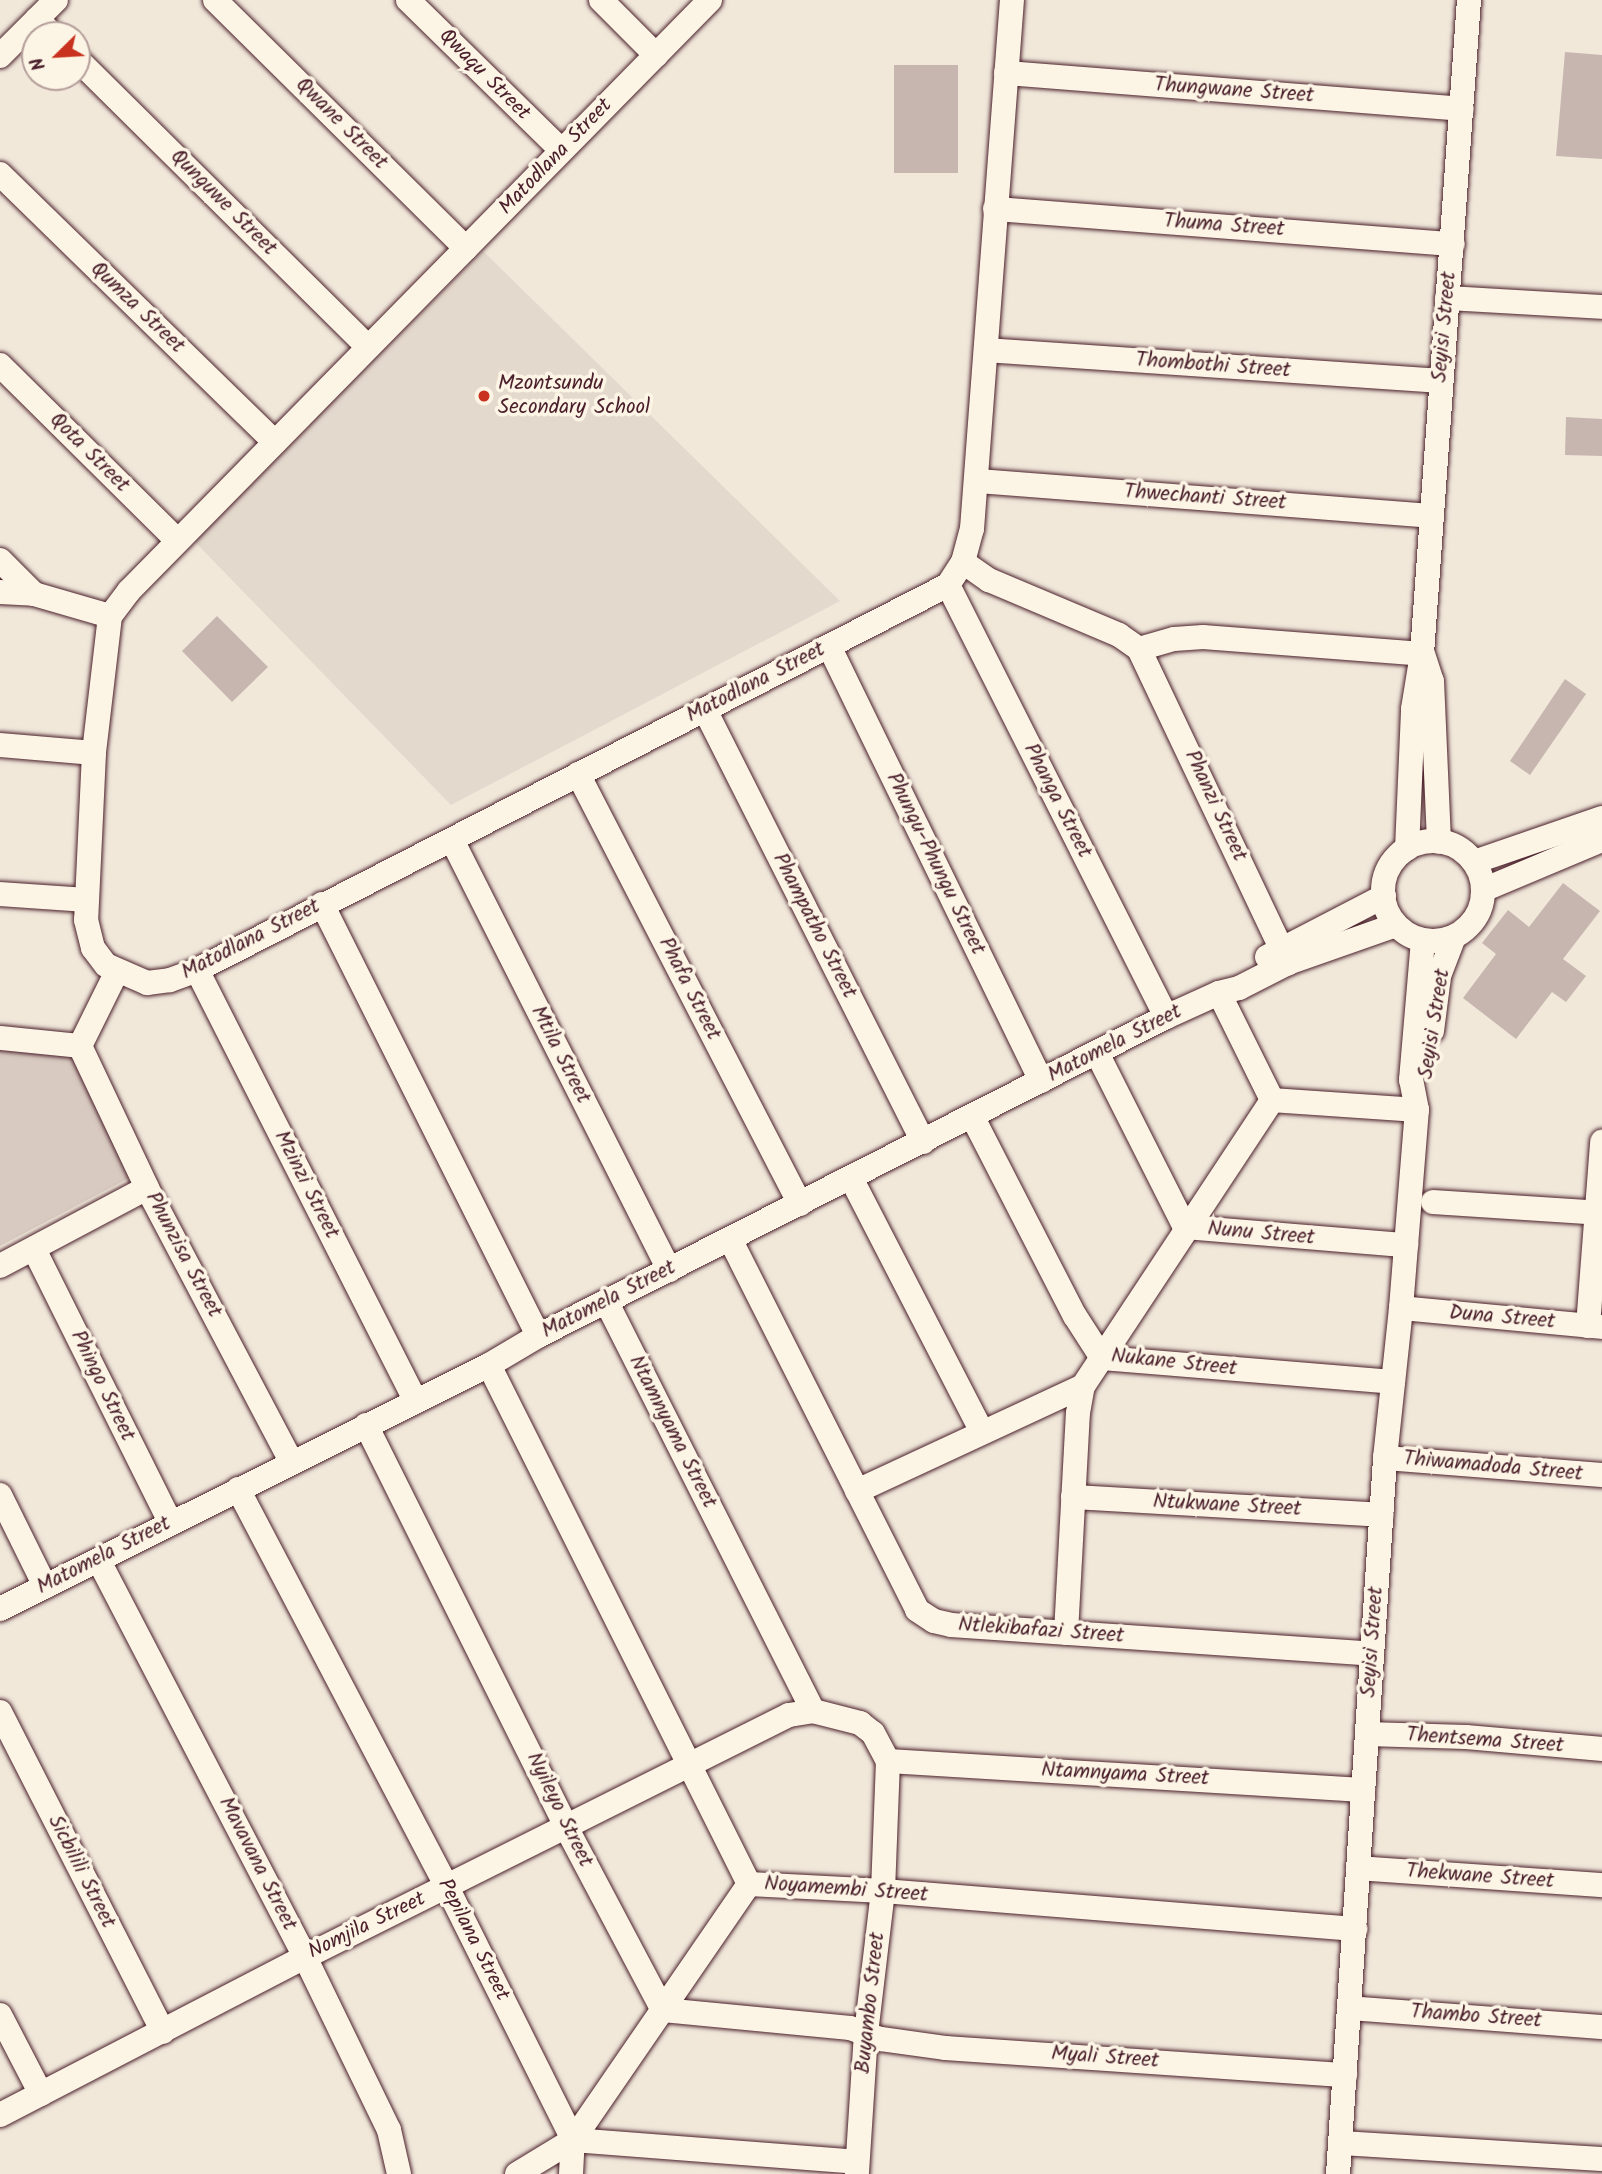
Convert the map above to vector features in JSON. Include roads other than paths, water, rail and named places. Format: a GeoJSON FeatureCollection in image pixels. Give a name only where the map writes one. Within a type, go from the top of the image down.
{"type":"FeatureCollection","features":[{"type":"Feature","properties":{"kind":"street"},"geometry":{"type":"LineString","coordinates":[[47,21],[56,0]]}},
{"type":"Feature","properties":{"kind":"street","name":"Qwane Street"},"geometry":{"type":"LineString","coordinates":[[215,0],[466,248]]}},
{"type":"Feature","properties":{"kind":"street","name":"Qwaqu Street"},"geometry":{"type":"LineString","coordinates":[[408,0],[561,150]]}},
{"type":"Feature","properties":{"kind":"street"},"geometry":{"type":"LineString","coordinates":[[601,0],[656,55]]}},
{"type":"Feature","properties":{"kind":"street","name":"Matodlana Street"},"geometry":{"type":"LineString","coordinates":[[710,0],[129,591],[110,616],[94,753],[86,900],[86,920],[93,948],[106,965],[147,983],[170,980],[197,970],[948,585],[963,562],[972,529],[1012,0]]}},
{"type":"Feature","properties":{"kind":"street","name":"Seyisi Street"},"geometry":{"type":"LineString","coordinates":[[1407,849],[1413,709],[1422,654],[1469,0]]}},
{"type":"Feature","properties":{"kind":"street"},"geometry":{"type":"LineString","coordinates":[[0,56],[21,42]]}},
{"type":"Feature","properties":{"kind":"street","name":"Qunguwe Street"},"geometry":{"type":"LineString","coordinates":[[91,73],[368,347]]}},
{"type":"Feature","properties":{"kind":"street","name":"Thungwane Street"},"geometry":{"type":"LineString","coordinates":[[1006,73],[1462,109]]}},
{"type":"Feature","properties":{"kind":"street","name":"Qumza Street"},"geometry":{"type":"LineString","coordinates":[[0,174],[275,442]]}},
{"type":"Feature","properties":{"kind":"street","name":"Thuma Street"},"geometry":{"type":"LineString","coordinates":[[995,209],[1453,244]]}},
{"type":"Feature","properties":{"kind":"street"},"geometry":{"type":"LineString","coordinates":[[1447,298],[1602,307]]}},
{"type":"Feature","properties":{"kind":"street","name":"Thombothi Street"},"geometry":{"type":"LineString","coordinates":[[986,350],[1441,381]]}},
{"type":"Feature","properties":{"kind":"street","name":"Qota Street"},"geometry":{"type":"LineString","coordinates":[[0,365],[178,541]]}},
{"type":"Feature","properties":{"kind":"street","name":"Thwechanti Street"},"geometry":{"type":"LineString","coordinates":[[977,481],[1432,516]]}},
{"type":"Feature","properties":{"kind":"street"},"geometry":{"type":"LineString","coordinates":[[0,560],[34,594]]}},
{"type":"Feature","properties":{"kind":"street"},"geometry":{"type":"LineString","coordinates":[[963,562],[989,580],[1119,635],[1139,649],[1174,639],[1203,637],[1422,654]]}},
{"type":"Feature","properties":{"kind":"street","name":"Phanga Street"},"geometry":{"type":"LineString","coordinates":[[948,585],[1166,1017]]}},
{"type":"Feature","properties":{"kind":"street"},"geometry":{"type":"LineString","coordinates":[[0,592],[34,594],[110,616]]}},
{"type":"Feature","properties":{"kind":"street","name":"Phungu-Phungu Street"},"geometry":{"type":"LineString","coordinates":[[829,646],[1041,1081]]}},
{"type":"Feature","properties":{"kind":"street","name":"Phanzi Street"},"geometry":{"type":"LineString","coordinates":[[1139,649],[1285,956]]}},
{"type":"Feature","properties":{"kind":"street","name":"Seyisi Street"},"geometry":{"type":"LineString","coordinates":[[1422,654],[1433,681],[1439,842]]}},
{"type":"Feature","properties":{"kind":"street","name":"Phampatho Street"},"geometry":{"type":"LineString","coordinates":[[705,710],[923,1142]]}},
{"type":"Feature","properties":{"kind":"street"},"geometry":{"type":"LineString","coordinates":[[0,746],[94,753]]}},
{"type":"Feature","properties":{"kind":"street","name":"Phafa Street"},"geometry":{"type":"LineString","coordinates":[[578,774],[800,1204]]}},
{"type":"Feature","properties":{"kind":"street"},"geometry":{"type":"LineString","coordinates":[[1474,862],[1602,818]]}},
{"type":"Feature","properties":{"kind":"street"},"geometry":{"type":"LineString","coordinates":[[1483,890],[1602,840]]}},
{"type":"Feature","properties":{"kind":"street","name":"Mtila Street"},"geometry":{"type":"LineString","coordinates":[[452,841],[669,1270]]}},
{"type":"Feature","properties":{"kind":"street"},"geometry":{"type":"LineString","coordinates":[[1428,842],[1439,842],[1455,846],[1474,862],[1483,890],[1476,918],[1454,937],[1423,941],[1408,935],[1396,925],[1387,912],[1384,896],[1391,864],[1407,849],[1428,842]]}},
{"type":"Feature","properties":{"kind":"street"},"geometry":{"type":"LineString","coordinates":[[0,894],[86,900]]}},
{"type":"Feature","properties":{"kind":"street","name":"Matomela Street"},"geometry":{"type":"LineString","coordinates":[[1285,956],[1384,896]]}},
{"type":"Feature","properties":{"kind":"street"},"geometry":{"type":"LineString","coordinates":[[322,904],[538,1336]]}},
{"type":"Feature","properties":{"kind":"street","name":"Matomela Street"},"geometry":{"type":"LineString","coordinates":[[0,1609],[291,1461],[489,1365],[538,1336],[1166,1017],[1219,993],[1231,979],[1285,956],[1396,925]]}},
{"type":"Feature","properties":{"kind":"street","name":"Seyisi Street"},"geometry":{"type":"LineString","coordinates":[[1338,2174],[1385,1458],[1401,1308],[1417,1110],[1426,1085],[1439,976],[1454,937]]}},
{"type":"Feature","properties":{"kind":"street","name":"Seyisi Street"},"geometry":{"type":"LineString","coordinates":[[1417,1110],[1411,1080],[1423,941]]}},
{"type":"Feature","properties":{"kind":"street","name":"Mzinzi Street"},"geometry":{"type":"LineString","coordinates":[[197,970],[415,1400]]}},
{"type":"Feature","properties":{"kind":"street"},"geometry":{"type":"LineString","coordinates":[[0,1038],[80,1046],[117,971]]}},
{"type":"Feature","properties":{"kind":"street"},"geometry":{"type":"LineString","coordinates":[[1219,993],[1267,1091]]}},
{"type":"Feature","properties":{"kind":"street","name":"Phunzisa Street"},"geometry":{"type":"LineString","coordinates":[[80,1046],[147,1188],[291,1461]]}},
{"type":"Feature","properties":{"kind":"street","name":"Nunu Street"},"geometry":{"type":"LineString","coordinates":[[1097,1053],[1185,1227],[1406,1245]]}},
{"type":"Feature","properties":{"kind":"street"},"geometry":{"type":"LineString","coordinates":[[1267,1091],[1417,1110]]}},
{"type":"Feature","properties":{"kind":"street"},"geometry":{"type":"LineString","coordinates":[[1066,1633],[1078,1413],[1083,1386],[1185,1227],[1267,1091]]}},
{"type":"Feature","properties":{"kind":"street","name":"Nukane Street"},"geometry":{"type":"LineString","coordinates":[[972,1116],[1075,1316],[1102,1358],[1393,1382]]}},
{"type":"Feature","properties":{"kind":"street"},"geometry":{"type":"LineString","coordinates":[[1595,1326],[1602,1142]]}},
{"type":"Feature","properties":{"kind":"street"},"geometry":{"type":"LineString","coordinates":[[851,1178],[982,1432]]}},
{"type":"Feature","properties":{"kind":"street"},"geometry":{"type":"LineString","coordinates":[[0,1266],[147,1188]]}},
{"type":"Feature","properties":{"kind":"street"},"geometry":{"type":"LineString","coordinates":[[1433,1202],[1599,1213]]}},
{"type":"Feature","properties":{"kind":"street","name":"Ntlekibafazi Street"},"geometry":{"type":"LineString","coordinates":[[730,1239],[917,1610],[934,1621],[952,1625],[1372,1654]]}},
{"type":"Feature","properties":{"kind":"street","name":"Phingo Street"},"geometry":{"type":"LineString","coordinates":[[34,1249],[170,1522]]}},
{"type":"Feature","properties":{"kind":"street","name":"Ntamnyama Street"},"geometry":{"type":"LineString","coordinates":[[607,1303],[813,1711]]}},
{"type":"Feature","properties":{"kind":"street","name":"Duna Street"},"geometry":{"type":"LineString","coordinates":[[1401,1308],[1595,1326]]}},
{"type":"Feature","properties":{"kind":"street","name":"Noyamembi Street"},"geometry":{"type":"LineString","coordinates":[[489,1365],[749,1884],[883,1891],[1355,1929]]}},
{"type":"Feature","properties":{"kind":"street"},"geometry":{"type":"LineString","coordinates":[[857,1491],[1083,1386]]}},
{"type":"Feature","properties":{"kind":"street","name":"Nyileyo Street"},"geometry":{"type":"LineString","coordinates":[[366,1425],[566,1827],[663,2010]]}},
{"type":"Feature","properties":{"kind":"street","name":"Thiwamadoda Street"},"geometry":{"type":"LineString","coordinates":[[1385,1458],[1602,1475]]}},
{"type":"Feature","properties":{"kind":"street","name":"Pepilana Street"},"geometry":{"type":"LineString","coordinates":[[239,1489],[447,1887],[573,2140]]}},
{"type":"Feature","properties":{"kind":"street"},"geometry":{"type":"LineString","coordinates":[[0,1494],[45,1586]]}},
{"type":"Feature","properties":{"kind":"street","name":"Ntukwane Street"},"geometry":{"type":"LineString","coordinates":[[1073,1497],[1381,1515]]}},
{"type":"Feature","properties":{"kind":"street","name":"Mavavana Street"},"geometry":{"type":"LineString","coordinates":[[99,1561],[305,1957],[389,2130],[399,2174]]}},
{"type":"Feature","properties":{"kind":"street"},"geometry":{"type":"LineString","coordinates":[[813,1711],[860,1723],[873,1733],[888,1761]]}},
{"type":"Feature","properties":{"kind":"street","name":"Nomjila Street"},"geometry":{"type":"LineString","coordinates":[[0,2115],[305,1957],[789,1715],[813,1711]]}},
{"type":"Feature","properties":{"kind":"street","name":"Sicbilili Street"},"geometry":{"type":"LineString","coordinates":[[0,1712],[163,2032]]}},
{"type":"Feature","properties":{"kind":"street","name":"Thentsema Street"},"geometry":{"type":"LineString","coordinates":[[1367,1734],[1466,1737],[1602,1749]]}},
{"type":"Feature","properties":{"kind":"street","name":"Ntamnyama Street"},"geometry":{"type":"LineString","coordinates":[[888,1761],[1363,1790]]}},
{"type":"Feature","properties":{"kind":"street","name":"Buyambo Street"},"geometry":{"type":"LineString","coordinates":[[856,2168],[866,2033],[883,1891],[888,1761]]}},
{"type":"Feature","properties":{"kind":"street","name":"Thekwane Street"},"geometry":{"type":"LineString","coordinates":[[1358,1868],[1602,1885]]}},
{"type":"Feature","properties":{"kind":"street"},"geometry":{"type":"LineString","coordinates":[[517,2174],[573,2140],[749,1884]]}},
{"type":"Feature","properties":{"kind":"street","name":"Thambo Street"},"geometry":{"type":"LineString","coordinates":[[1349,2008],[1602,2027]]}},
{"type":"Feature","properties":{"kind":"street"},"geometry":{"type":"LineString","coordinates":[[663,2010],[849,2028],[866,2033]]}},
{"type":"Feature","properties":{"kind":"street"},"geometry":{"type":"LineString","coordinates":[[0,2015],[41,2094]]}},
{"type":"Feature","properties":{"kind":"street","name":"Myali Street"},"geometry":{"type":"LineString","coordinates":[[866,2033],[881,2039],[946,2048],[1345,2074]]}},
{"type":"Feature","properties":{"kind":"street"},"geometry":{"type":"LineString","coordinates":[[573,2140],[856,2168]]}},
{"type":"Feature","properties":{"kind":"street"},"geometry":{"type":"LineString","coordinates":[[570,2174],[573,2140]]}},
{"type":"Feature","properties":{"kind":"street"},"geometry":{"type":"LineString","coordinates":[[1341,2143],[1602,2159]]}},
{"type":"Feature","properties":{"kind":"place","name":"Mzontsundu Secondary School"},"geometry":{"type":"Point","coordinates":[484,396]}}]}
